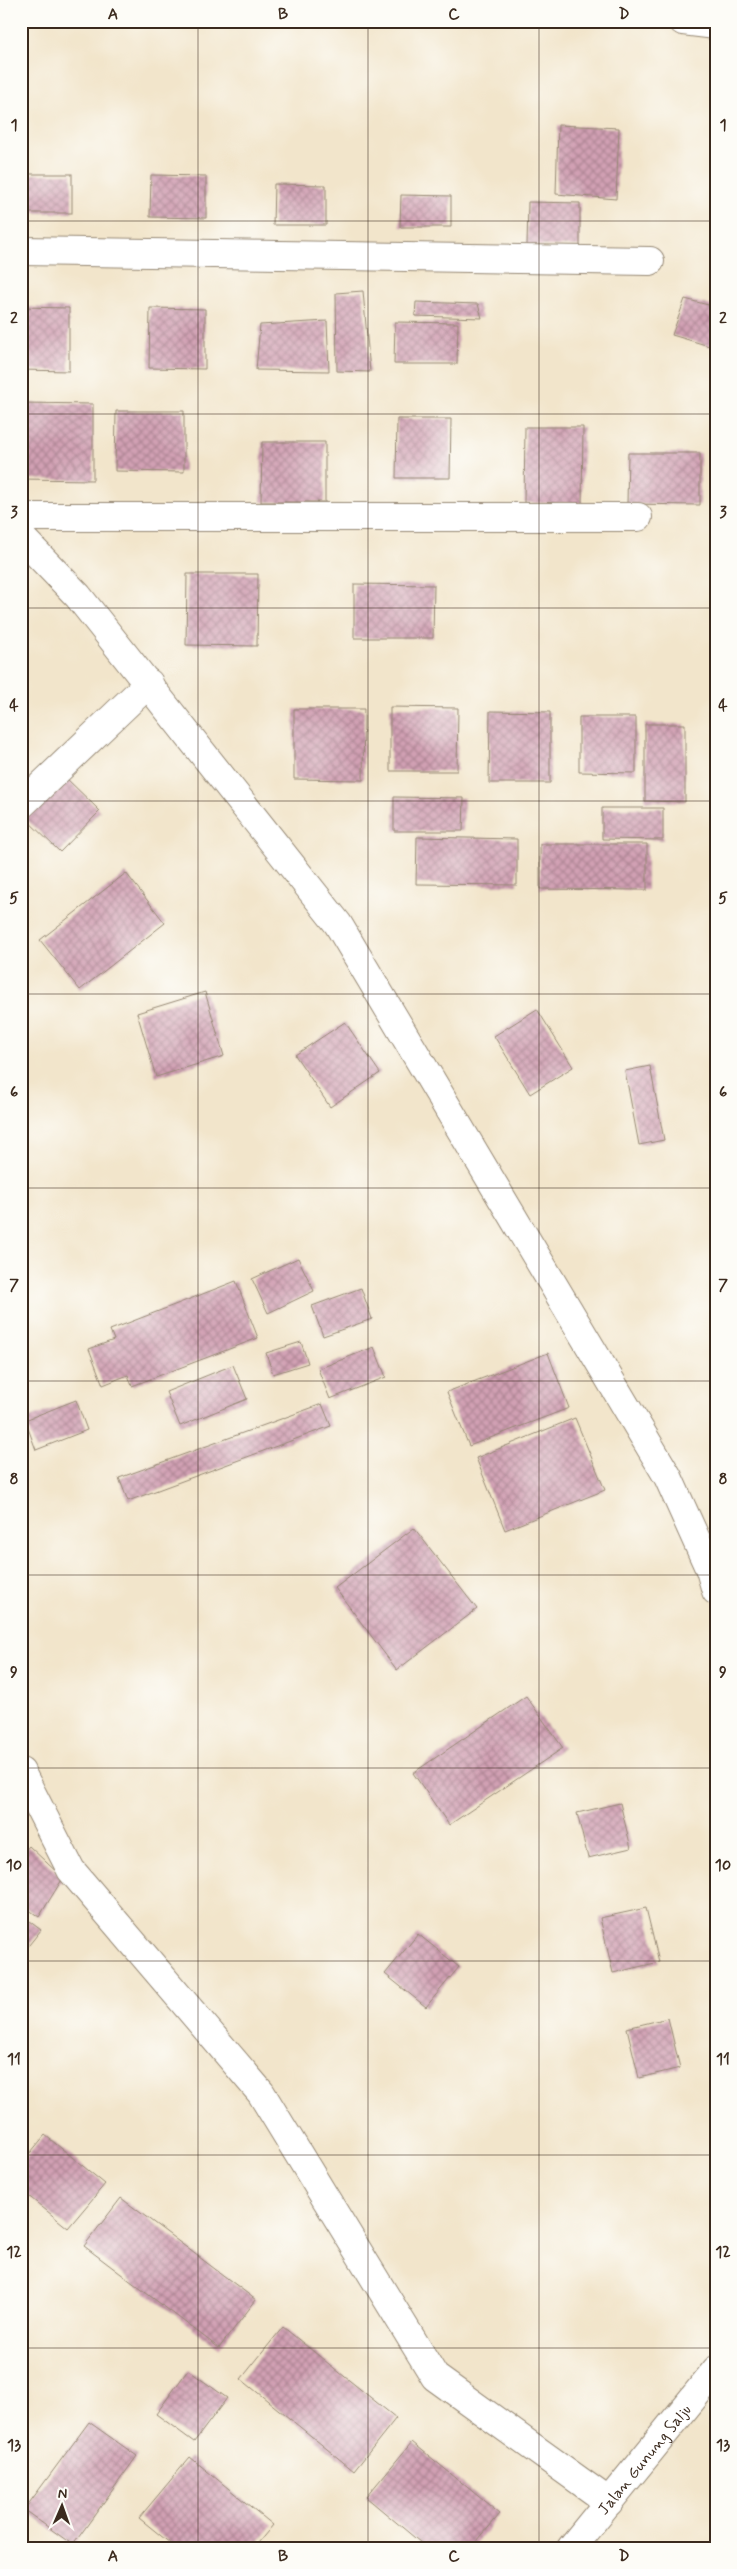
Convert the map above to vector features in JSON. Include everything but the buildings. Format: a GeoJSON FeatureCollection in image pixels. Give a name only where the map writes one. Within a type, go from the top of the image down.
{"type":"FeatureCollection","features":[{"type":"Feature","properties":{"kind":"street"},"geometry":{"type":"LineString","coordinates":[[683,21],[716,25]]}},
{"type":"Feature","properties":{"kind":"street"},"geometry":{"type":"LineString","coordinates":[[21,251],[650,261]]}},
{"type":"Feature","properties":{"kind":"street"},"geometry":{"type":"LineString","coordinates":[[21,517],[638,518]]}},
{"type":"Feature","properties":{"kind":"street"},"geometry":{"type":"LineString","coordinates":[[21,536],[78,596],[149,683],[338,924],[668,1478],[710,1570],[716,1591]]}},
{"type":"Feature","properties":{"kind":"street"},"geometry":{"type":"LineString","coordinates":[[21,805],[149,683]]}},
{"type":"Feature","properties":{"kind":"street"},"geometry":{"type":"LineString","coordinates":[[21,1772],[71,1870],[261,2093],[435,2377],[609,2502]]}},
{"type":"Feature","properties":{"kind":"street","name":"Jalan Gunung Salju"},"geometry":{"type":"LineString","coordinates":[[572,2548],[716,2370]]}}]}
